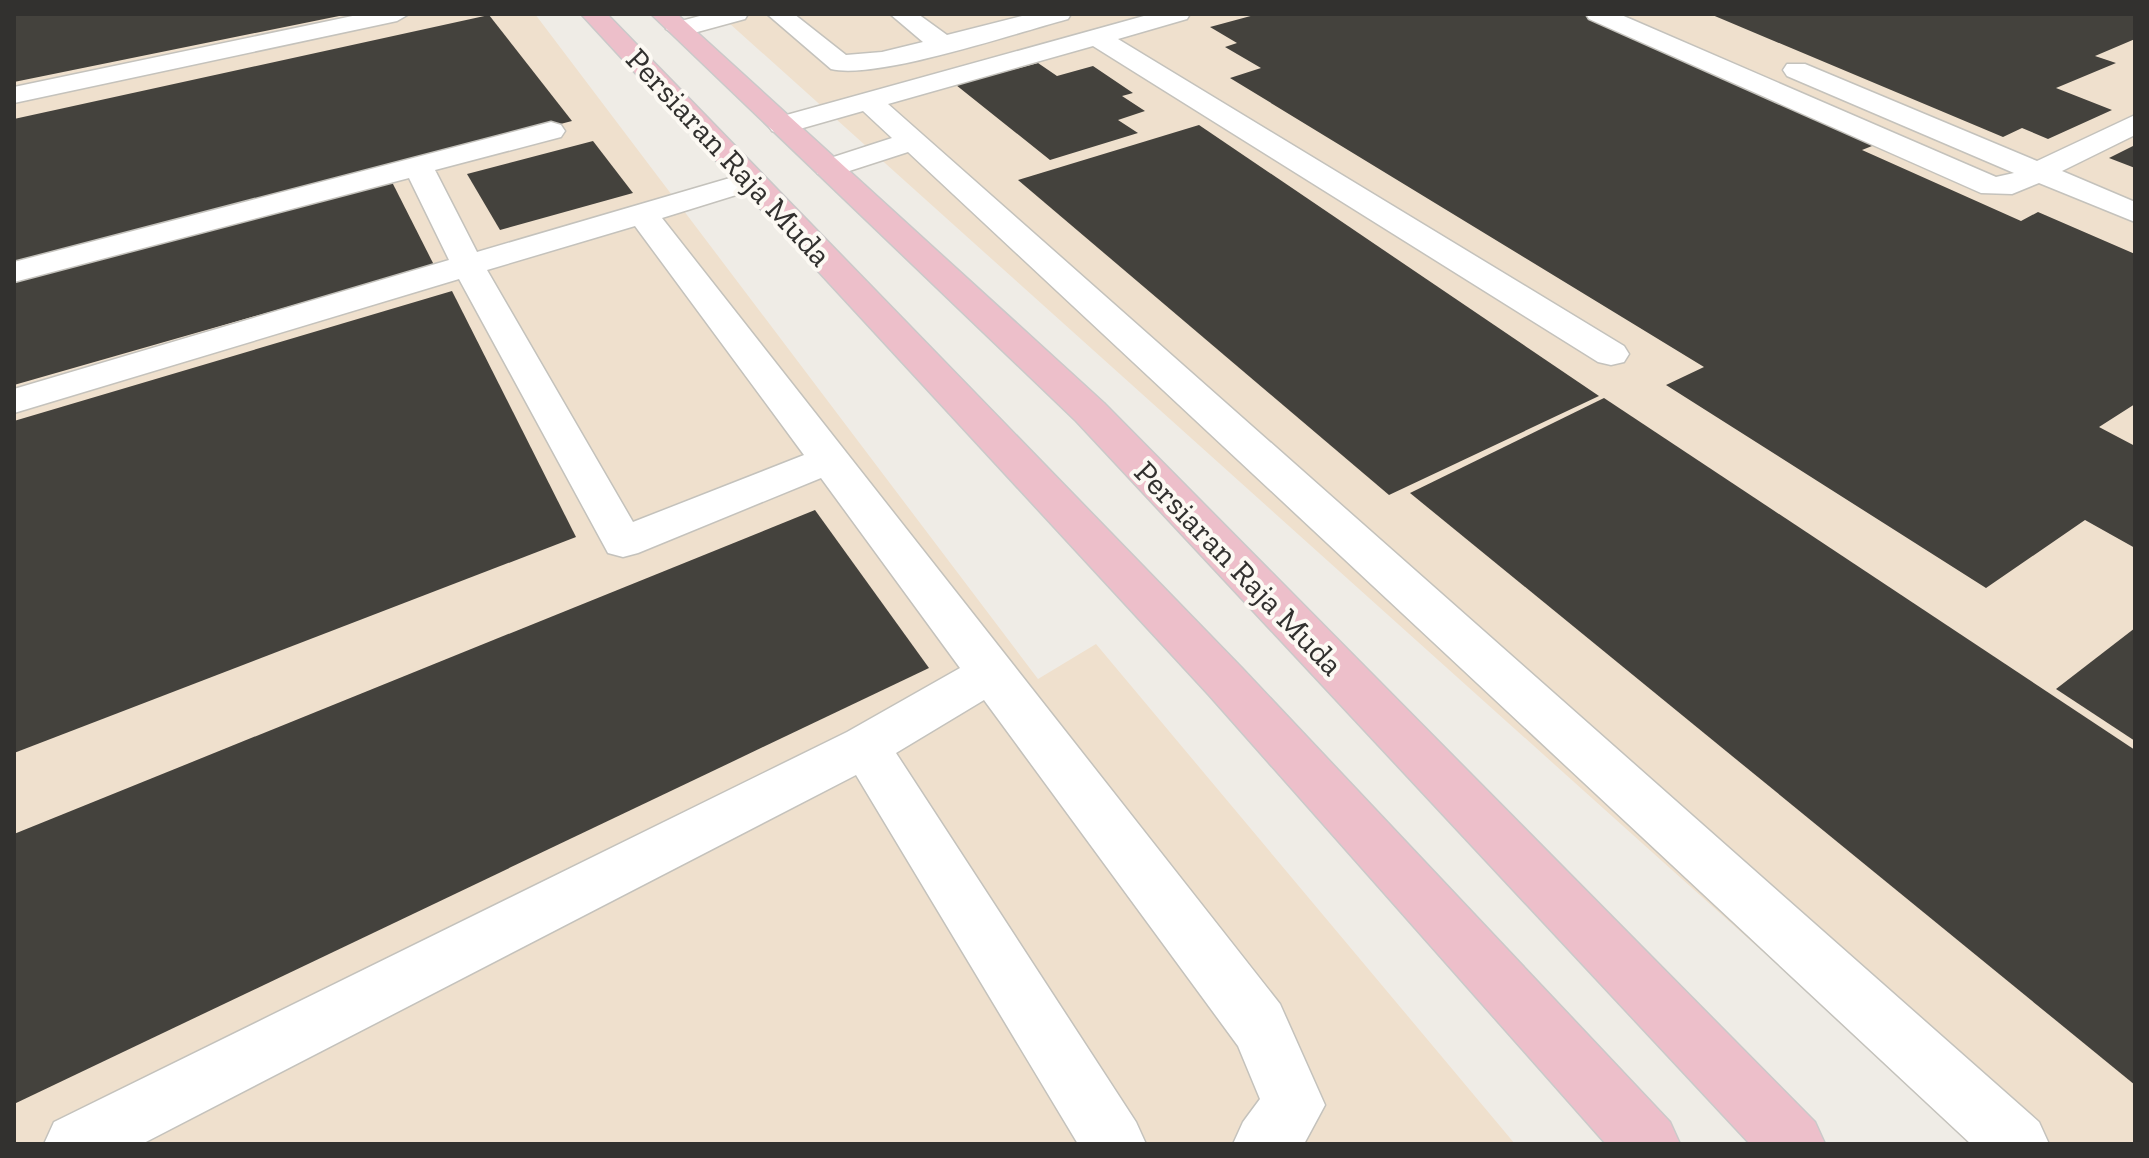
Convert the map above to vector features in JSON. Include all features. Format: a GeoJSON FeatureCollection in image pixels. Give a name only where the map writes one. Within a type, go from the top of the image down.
{"type":"FeatureCollection","features":[{"type":"Feature","properties":{"kind":"main road","name":"Persiaran Raja Muda"},"geometry":{"type":"LineString","coordinates":[[593,14],[1225,681],[1648,1144]]}},
{"type":"Feature","properties":{"kind":"main road","name":"Persiaran Raja Muda"},"geometry":{"type":"LineString","coordinates":[[669,18],[1090,412],[1793,1144]]}},
{"type":"Feature","properties":{"kind":"lane"},"geometry":{"type":"LineString","coordinates":[[14,95],[397,14]]}},
{"type":"Feature","properties":{"kind":"lane"},"geometry":{"type":"LineString","coordinates":[[669,18],[736,14]]}},
{"type":"Feature","properties":{"kind":"lane"},"geometry":{"type":"LineString","coordinates":[[779,14],[840,63],[882,60],[943,45],[1005,20],[1059,14]]}},
{"type":"Feature","properties":{"kind":"lane"},"geometry":{"type":"LineString","coordinates":[[902,14],[943,45]]}},
{"type":"Feature","properties":{"kind":"lane"},"geometry":{"type":"LineString","coordinates":[[782,125],[1178,14]]}},
{"type":"Feature","properties":{"kind":"lane"},"geometry":{"type":"LineString","coordinates":[[1598,14],[1992,187],[2040,172],[2135,124]]}},
{"type":"Feature","properties":{"kind":"lane"},"geometry":{"type":"LineString","coordinates":[[1661,14],[1734,44]]}},
{"type":"Feature","properties":{"kind":"lane"},"geometry":{"type":"LineString","coordinates":[[1097,37],[1611,354]]}},
{"type":"Feature","properties":{"kind":"lane"},"geometry":{"type":"LineString","coordinates":[[1778,63],[2135,213]]}},
{"type":"Feature","properties":{"kind":"lane"},"geometry":{"type":"LineString","coordinates":[[869,101],[2017,1144]]}},
{"type":"Feature","properties":{"kind":"lane"},"geometry":{"type":"LineString","coordinates":[[14,272],[551,131]]}},
{"type":"Feature","properties":{"kind":"lane"},"geometry":{"type":"LineString","coordinates":[[829,168],[912,141]]}},
{"type":"Feature","properties":{"kind":"lane"},"geometry":{"type":"LineString","coordinates":[[418,166],[468,266],[623,542],[830,459]]}},
{"type":"Feature","properties":{"kind":"lane"},"geometry":{"type":"LineString","coordinates":[[14,401],[751,181]]}},
{"type":"Feature","properties":{"kind":"lane"},"geometry":{"type":"LineString","coordinates":[[642,213],[1259,1025],[1294,1105],[1265,1144]]}},
{"type":"Feature","properties":{"kind":"lane"},"geometry":{"type":"LineString","coordinates":[[76,1144],[865,747],[993,672]]}},
{"type":"Feature","properties":{"kind":"lane"},"geometry":{"type":"LineString","coordinates":[[865,747],[1114,1144]]}},
{"type":"Feature","properties":{"kind":"shaded area"},"geometry":{"type":"Polygon","coordinates":[[[14,14],[535,14],[1038,679],[1096,644],[1515,1144],[14,1144],[14,14]]]}},
{"type":"Feature","properties":{"kind":"shaded area"},"geometry":{"type":"Polygon","coordinates":[[[719,14],[2135,14],[2135,1144],[1977,1144],[719,14]]]}},
{"type":"Feature","properties":{"kind":"building"},"geometry":{"type":"Polygon","coordinates":[[[14,14],[344,14],[344,15],[14,82],[14,14]]]}},
{"type":"Feature","properties":{"kind":"building"},"geometry":{"type":"Polygon","coordinates":[[[1258,14],[1581,14],[1877,144],[1862,150],[2021,221],[2038,212],[2135,254],[2135,404],[2099,427],[2135,446],[2135,548],[2085,520],[1986,588],[1666,385],[1704,367],[1230,78],[1261,68],[1225,47],[1237,43],[1210,27],[1258,14]]]}},
{"type":"Feature","properties":{"kind":"building"},"geometry":{"type":"Polygon","coordinates":[[[1710,14],[2135,14],[2135,39],[2095,56],[2116,63],[2056,88],[2112,110],[2048,139],[2022,128],[2003,137],[1710,14]]]}},
{"type":"Feature","properties":{"kind":"building"},"geometry":{"type":"Polygon","coordinates":[[[489,15],[572,121],[14,264],[14,119],[489,15]]]}},
{"type":"Feature","properties":{"kind":"building"},"geometry":{"type":"Polygon","coordinates":[[[1038,63],[1057,76],[1093,66],[1133,93],[1122,96],[1145,111],[1118,120],[1138,133],[1050,160],[956,85],[1038,63]]]}},
{"type":"Feature","properties":{"kind":"building"},"geometry":{"type":"Polygon","coordinates":[[[1199,125],[1599,396],[1389,495],[1018,180],[1199,125]]]}},
{"type":"Feature","properties":{"kind":"building"},"geometry":{"type":"Polygon","coordinates":[[[593,141],[633,193],[500,230],[467,174],[593,141]]]}},
{"type":"Feature","properties":{"kind":"building"},"geometry":{"type":"Polygon","coordinates":[[[2135,145],[2135,168],[2109,158],[2135,145]]]}},
{"type":"Feature","properties":{"kind":"building"},"geometry":{"type":"Polygon","coordinates":[[[392,182],[434,265],[14,385],[14,279],[392,182]]]}},
{"type":"Feature","properties":{"kind":"building"},"geometry":{"type":"Polygon","coordinates":[[[452,291],[576,537],[14,753],[14,421],[452,291]]]}},
{"type":"Feature","properties":{"kind":"building"},"geometry":{"type":"Polygon","coordinates":[[[1604,398],[2135,750],[2135,1085],[1410,493],[1604,398]]]}},
{"type":"Feature","properties":{"kind":"building"},"geometry":{"type":"Polygon","coordinates":[[[815,510],[929,668],[14,1104],[14,834],[815,510]]]}},
{"type":"Feature","properties":{"kind":"building"},"geometry":{"type":"Polygon","coordinates":[[[2135,628],[2135,741],[2056,689],[2135,628]]]}}]}
